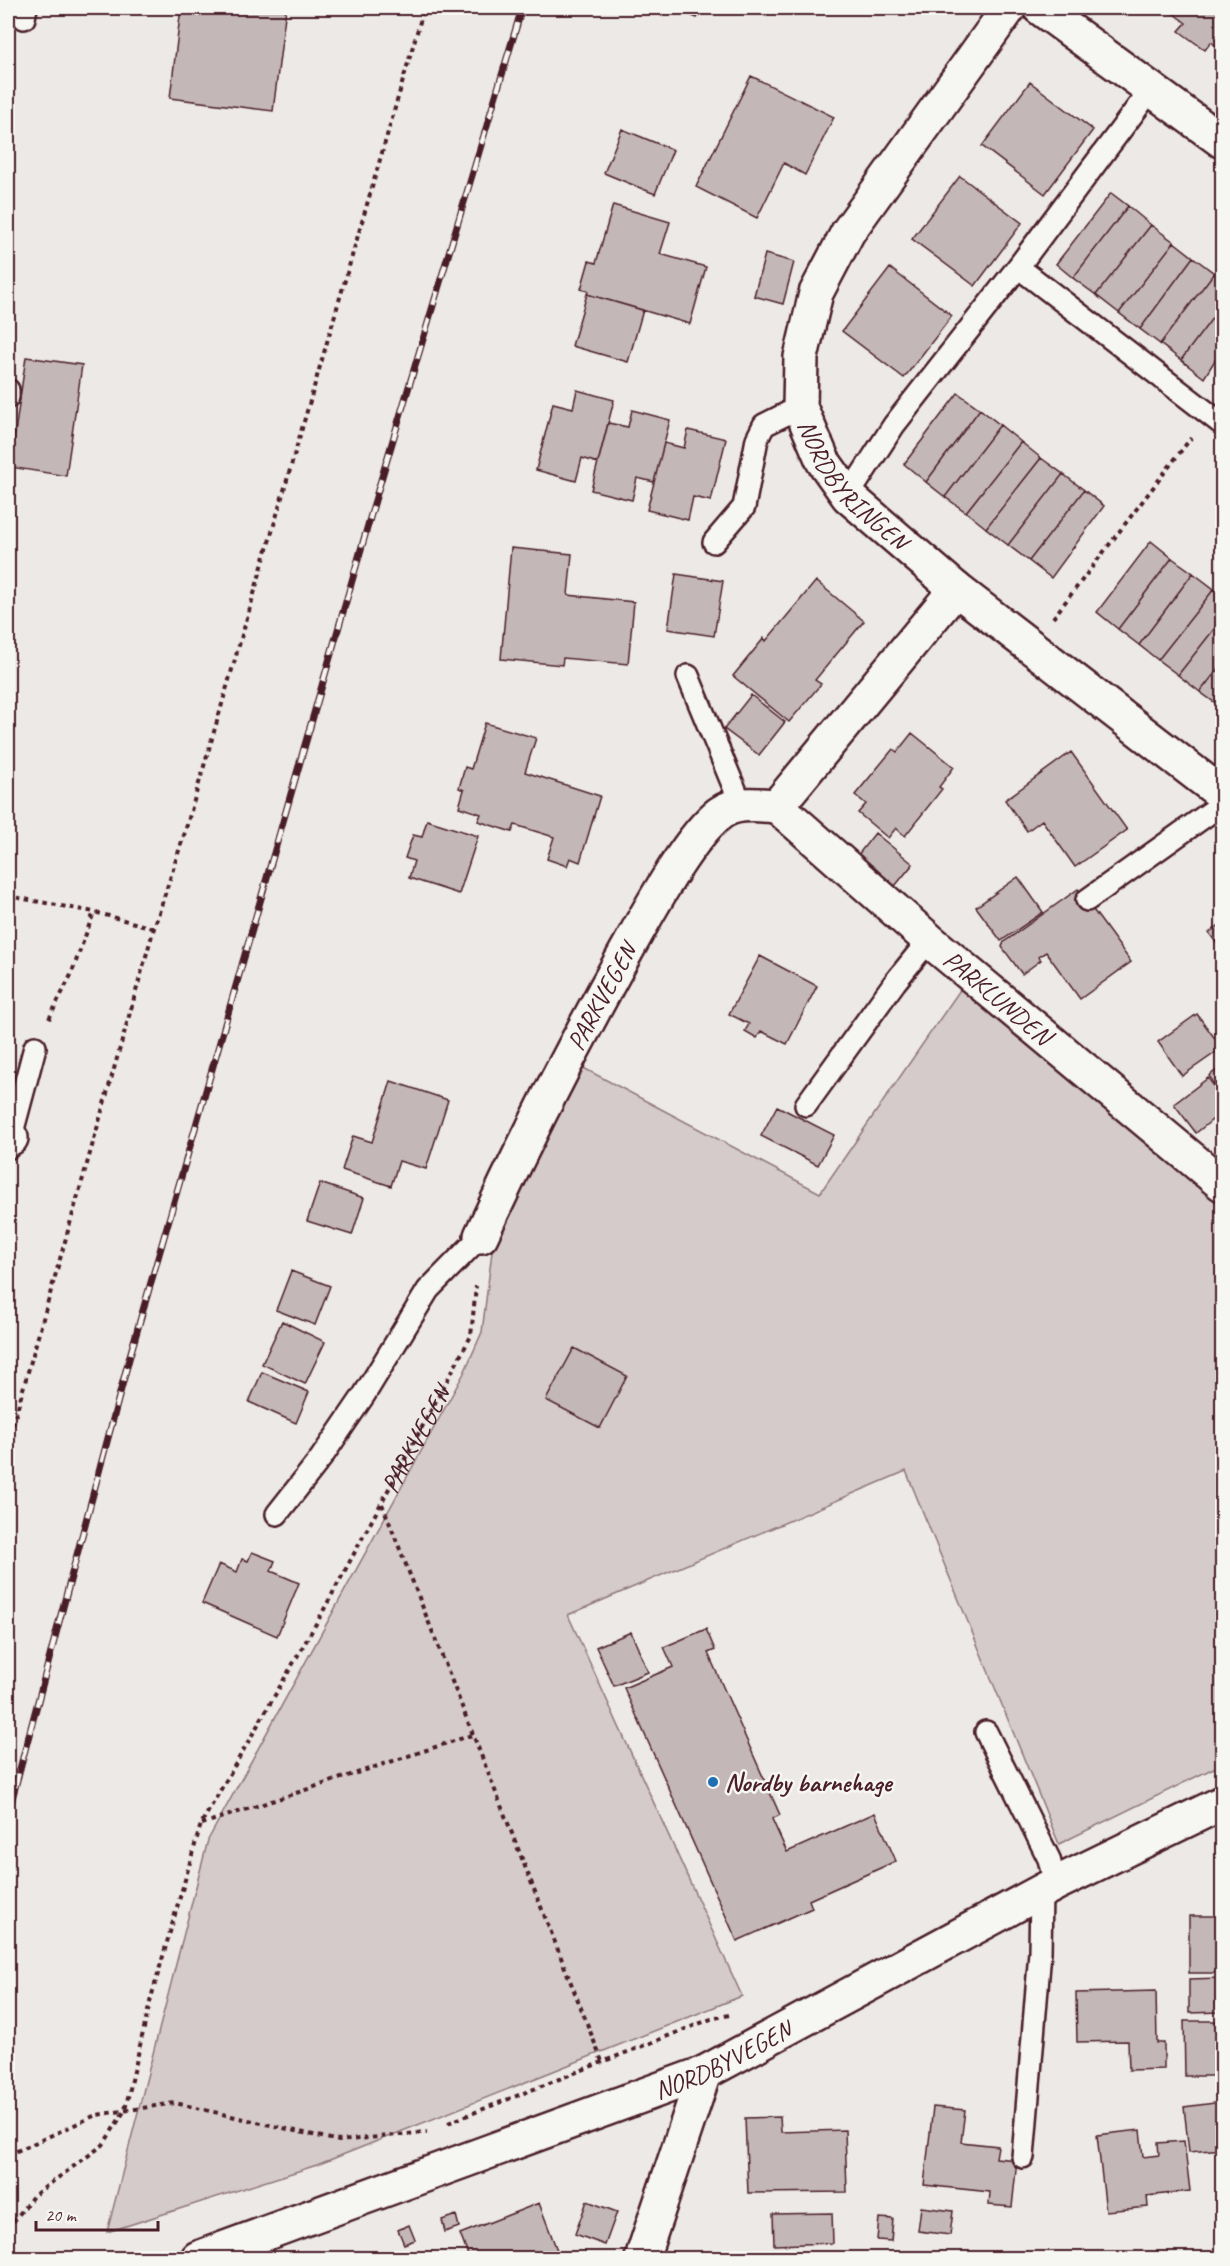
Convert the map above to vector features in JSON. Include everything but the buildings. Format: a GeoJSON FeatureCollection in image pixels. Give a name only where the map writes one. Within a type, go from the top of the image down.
{"type":"FeatureCollection","features":[{"type":"Feature","properties":{"kind":"street","name":"NORDBYRINGEN"},"geometry":{"type":"LineString","coordinates":[[1010,8],[848,232],[816,293],[801,357],[800,407],[823,461],[848,496],[956,588],[1222,794]]}},
{"type":"Feature","properties":{"kind":"street"},"geometry":{"type":"LineString","coordinates":[[1040,8],[1222,141]]}},
{"type":"Feature","properties":{"kind":"street"},"geometry":{"type":"LineString","coordinates":[[741,804],[777,806],[956,588]]}},
{"type":"Feature","properties":{"kind":"street","name":"PARKVEGEN"},"geometry":{"type":"LineString","coordinates":[[481,1236],[518,1154],[591,1014],[659,892],[701,833],[721,813],[741,804]]}},
{"type":"Feature","properties":{"kind":"street","name":"PARKLUNDEN"},"geometry":{"type":"LineString","coordinates":[[777,806],[929,940],[1222,1184]]}},
{"type":"Feature","properties":{"kind":"street","name":"NORDBYVEGEN"},"geometry":{"type":"LineString","coordinates":[[198,2259],[704,2073],[1048,1888],[1222,1803]]}},
{"type":"Feature","properties":{"kind":"street"},"geometry":{"type":"LineString","coordinates":[[642,2259],[704,2073]]}},
{"type":"Feature","properties":{"kind":"lane"},"geometry":{"type":"LineString","coordinates":[[848,496],[894,425],[1018,267],[1152,88]]}},
{"type":"Feature","properties":{"kind":"lane"},"geometry":{"type":"LineString","coordinates":[[1018,267],[1216,419]]}},
{"type":"Feature","properties":{"kind":"lane"},"geometry":{"type":"LineString","coordinates":[[8,390],[8,397]]}},
{"type":"Feature","properties":{"kind":"lane"},"geometry":{"type":"LineString","coordinates":[[714,542],[744,507],[757,439],[764,425],[800,407]]}},
{"type":"Feature","properties":{"kind":"lane"},"geometry":{"type":"LineString","coordinates":[[688,676],[741,804]]}},
{"type":"Feature","properties":{"kind":"lane"},"geometry":{"type":"LineString","coordinates":[[1087,900],[1222,804]]}},
{"type":"Feature","properties":{"kind":"lane"},"geometry":{"type":"LineString","coordinates":[[806,1105],[929,940]]}},
{"type":"Feature","properties":{"kind":"lane"},"geometry":{"type":"LineString","coordinates":[[8,1141],[35,1047]]}},
{"type":"Feature","properties":{"kind":"lane"},"geometry":{"type":"LineString","coordinates":[[277,1514],[321,1458],[364,1395],[428,1290],[481,1236]]}},
{"type":"Feature","properties":{"kind":"lane"},"geometry":{"type":"LineString","coordinates":[[986,1732],[1049,1859],[1023,2157]]}},
{"type":"Feature","properties":{"kind":"path"},"geometry":{"type":"LineString","coordinates":[[8,1442],[154,928],[190,813],[424,8]]}},
{"type":"Feature","properties":{"kind":"path"},"geometry":{"type":"LineString","coordinates":[[1031,647],[1216,419]]}},
{"type":"Feature","properties":{"kind":"path"},"geometry":{"type":"LineString","coordinates":[[8,896],[94,912],[154,928]]}},
{"type":"Feature","properties":{"kind":"path"},"geometry":{"type":"LineString","coordinates":[[35,1047],[71,975],[94,912]]}},
{"type":"Feature","properties":{"kind":"path","name":"PARKVEGEN"},"geometry":{"type":"LineString","coordinates":[[8,2229],[33,2196],[103,2145],[124,2110],[152,1998],[201,1824],[266,1716],[471,1336],[481,1236]]}},
{"type":"Feature","properties":{"kind":"path"},"geometry":{"type":"LineString","coordinates":[[382,1503],[620,2105]]}},
{"type":"Feature","properties":{"kind":"path"},"geometry":{"type":"LineString","coordinates":[[201,1824],[475,1734]]}},
{"type":"Feature","properties":{"kind":"path"},"geometry":{"type":"LineString","coordinates":[[8,2155],[96,2115],[175,2103],[339,2141],[427,2132],[711,2019],[731,2014]]}},
{"type":"Feature","properties":{"kind":"shaded area"},"geometry":{"type":"Polygon","coordinates":[[[964,984],[1222,1200],[1222,1764],[1059,1844],[906,1471],[568,1615],[742,1996],[317,2165],[107,2232],[208,1840],[464,1373],[482,1332],[494,1236],[578,1065],[820,1193],[964,984]]]}},
{"type":"Feature","properties":{"kind":"railway"},"geometry":{"type":"LineString","coordinates":[[8,1814],[129,1359],[378,490],[522,8]]}},
{"type":"Feature","properties":{"kind":"place","name":"Nordby barnehage"},"geometry":{"type":"Point","coordinates":[713,1782]}}]}
